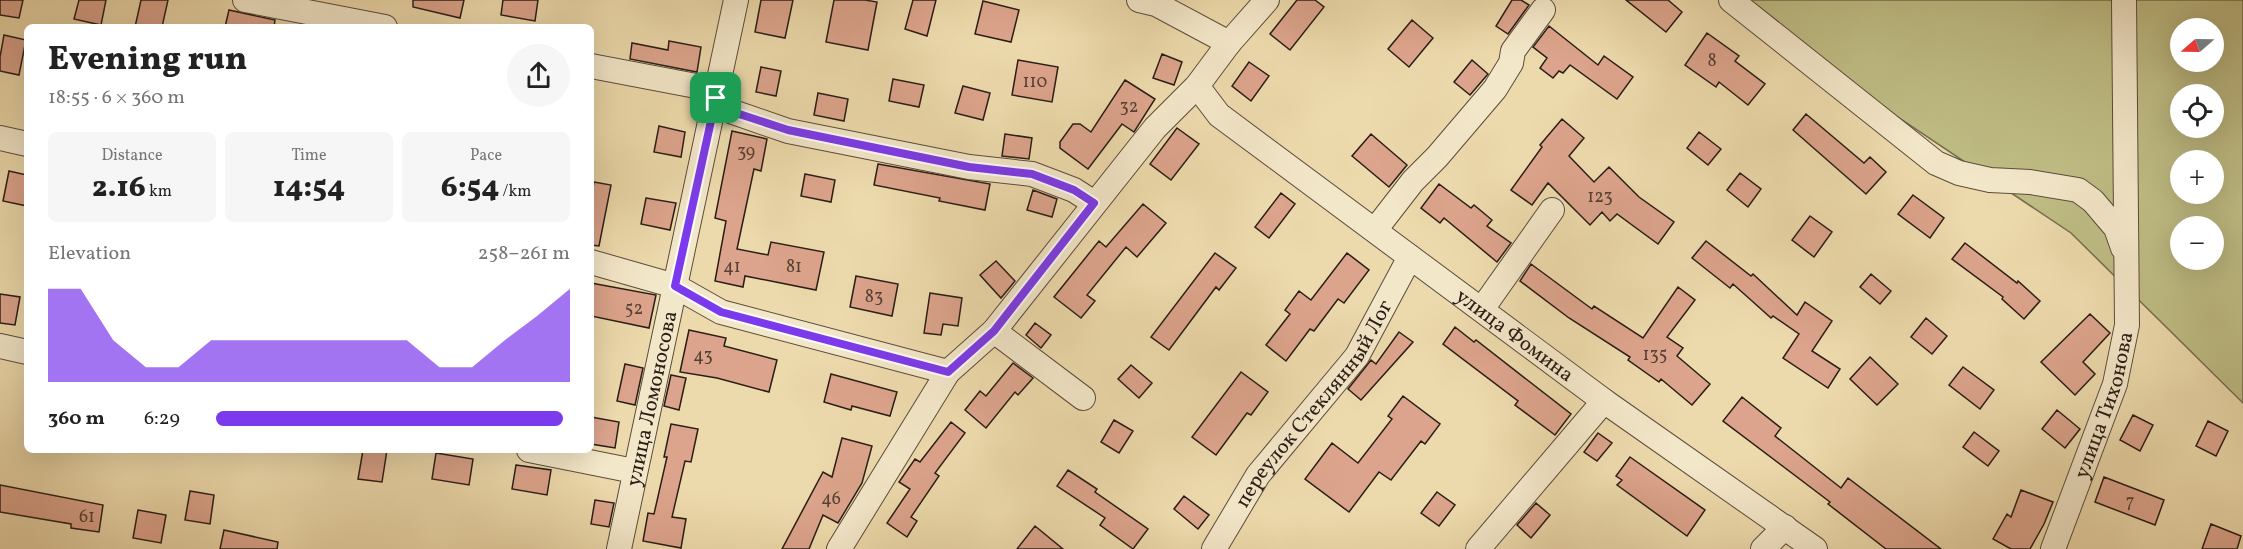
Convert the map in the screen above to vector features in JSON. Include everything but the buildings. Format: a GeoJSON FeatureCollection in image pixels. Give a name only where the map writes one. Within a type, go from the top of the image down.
{"type":"FeatureCollection","features":[{"type":"Feature","properties":{"kind":"street"},"geometry":{"type":"LineString","coordinates":[[245,0],[369,24]]}},
{"type":"Feature","properties":{"kind":"street","name":"улица Ломоносова"},"geometry":{"type":"LineString","coordinates":[[619,549],[736,0]]}},
{"type":"Feature","properties":{"kind":"street"},"geometry":{"type":"LineString","coordinates":[[1139,0],[1156,4],[1229,43]]}},
{"type":"Feature","properties":{"kind":"street"},"geometry":{"type":"LineString","coordinates":[[839,549],[948,372],[994,331],[1155,128],[1197,86],[1229,43],[1267,0]]}},
{"type":"Feature","properties":{"kind":"street"},"geometry":{"type":"LineString","coordinates":[[1731,0],[1936,163],[1959,173],[1990,180],[2030,182],[2078,189],[2093,201],[2116,228],[2126,256]]}},
{"type":"Feature","properties":{"kind":"street","name":"улица Тихонова"},"geometry":{"type":"LineString","coordinates":[[2053,549],[2115,384],[2127,325],[2124,0]]}},
{"type":"Feature","properties":{"kind":"street"},"geometry":{"type":"LineString","coordinates":[[1375,230],[1413,182],[1495,89],[1508,69],[1513,51],[1543,10]]}},
{"type":"Feature","properties":{"kind":"street"},"geometry":{"type":"LineString","coordinates":[[594,67],[696,86],[733,112],[788,130],[969,167],[1032,174],[1074,190],[1094,203]]}},
{"type":"Feature","properties":{"kind":"street","name":"улица Фомина"},"geometry":{"type":"LineString","coordinates":[[1197,86],[1219,116],[1604,401],[1815,549]]}},
{"type":"Feature","properties":{"kind":"street"},"geometry":{"type":"LineString","coordinates":[[0,138],[24,143]]}},
{"type":"Feature","properties":{"kind":"street"},"geometry":{"type":"LineString","coordinates":[[1482,309],[1552,210]]}},
{"type":"Feature","properties":{"kind":"street","name":"переулок Стеклянный Лог"},"geometry":{"type":"LineString","coordinates":[[1214,549],[1258,475],[1357,357],[1410,257]]}},
{"type":"Feature","properties":{"kind":"street"},"geometry":{"type":"LineString","coordinates":[[594,262],[675,286],[721,312],[948,372]]}},
{"type":"Feature","properties":{"kind":"street"},"geometry":{"type":"LineString","coordinates":[[994,331],[1083,398]]}},
{"type":"Feature","properties":{"kind":"street"},"geometry":{"type":"LineString","coordinates":[[0,346],[24,351]]}},
{"type":"Feature","properties":{"kind":"street"},"geometry":{"type":"LineString","coordinates":[[1478,549],[1604,401]]}},
{"type":"Feature","properties":{"kind":"street"},"geometry":{"type":"LineString","coordinates":[[544,453],[634,471]]}},
{"type":"Feature","properties":{"kind":"street"},"geometry":{"type":"LineString","coordinates":[[1763,549],[1785,527]]}},
{"type":"Feature","properties":{"kind":"shaded area"},"geometry":{"type":"Polygon","coordinates":[[[1723,0],[2243,0],[2243,403],[2071,233],[1723,0]]]}},
{"type":"Feature","properties":{"kind":"route"},"geometry":{"type":"LineString","coordinates":[[716,98],[733,112],[788,130],[969,167],[1032,174],[1074,190],[1094,203],[994,331],[948,372],[721,312],[675,286],[716,98]]}}]}
